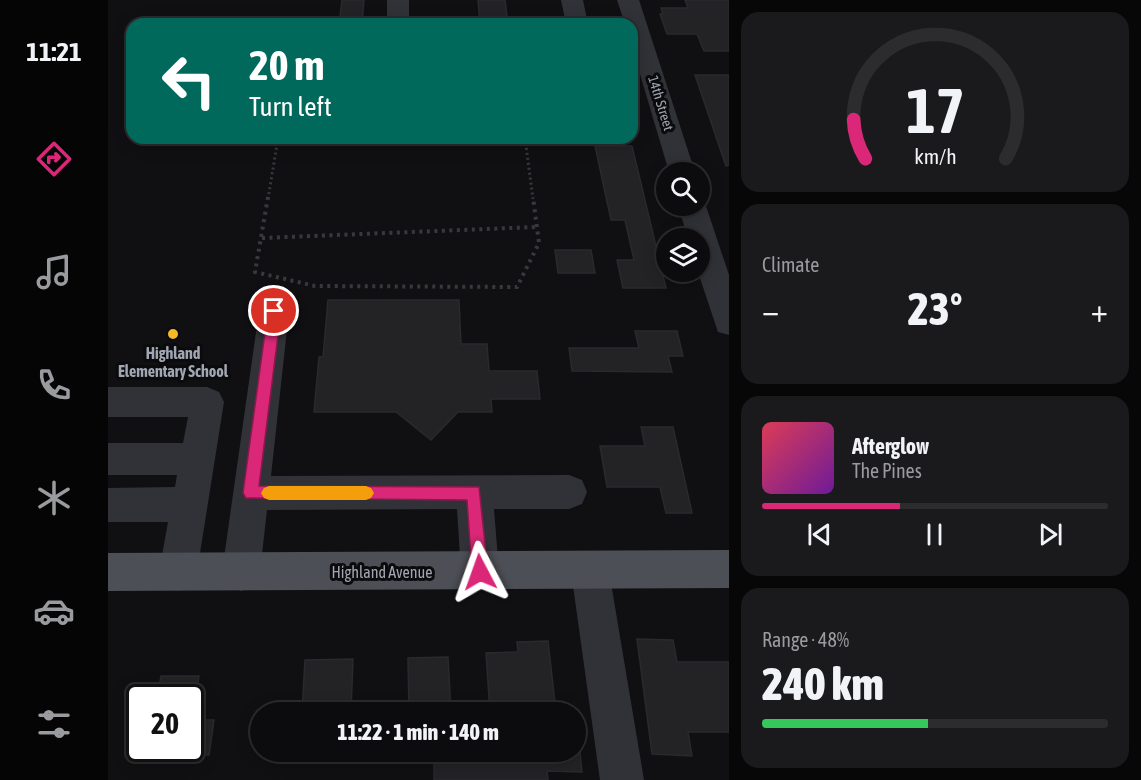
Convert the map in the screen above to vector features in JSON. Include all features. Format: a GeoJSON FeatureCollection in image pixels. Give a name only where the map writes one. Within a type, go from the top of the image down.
{"type":"FeatureCollection","features":[{"type":"Feature","properties":{"kind":"main road","name":"Highland Avenue"},"geometry":{"type":"LineString","coordinates":[[108,572],[729,569]]}},
{"type":"Feature","properties":{"kind":"street"},"geometry":{"type":"LineString","coordinates":[[398,0],[398,18]]}},
{"type":"Feature","properties":{"kind":"street"},"geometry":{"type":"LineString","coordinates":[[572,0],[576,18]]}},
{"type":"Feature","properties":{"kind":"street","name":"14th Street"},"geometry":{"type":"LineString","coordinates":[[628,0],[632,18]]}},
{"type":"Feature","properties":{"kind":"street","name":"14th Street"},"geometry":{"type":"LineString","coordinates":[[638,39],[679,162]]}},
{"type":"Feature","properties":{"kind":"street"},"geometry":{"type":"LineString","coordinates":[[695,216],[729,323]]}},
{"type":"Feature","properties":{"kind":"street"},"geometry":{"type":"LineString","coordinates":[[241,572],[274,311]]}},
{"type":"Feature","properties":{"kind":"street"},"geometry":{"type":"LineString","coordinates":[[108,402],[207,402],[178,572]]}},
{"type":"Feature","properties":{"kind":"street"},"geometry":{"type":"LineString","coordinates":[[108,459],[197,459]]}},
{"type":"Feature","properties":{"kind":"street"},"geometry":{"type":"LineString","coordinates":[[474,492],[480,572]]}},
{"type":"Feature","properties":{"kind":"street"},"geometry":{"type":"LineString","coordinates":[[251,493],[569,492]]}},
{"type":"Feature","properties":{"kind":"street"},"geometry":{"type":"LineString","coordinates":[[108,505],[189,504]]}},
{"type":"Feature","properties":{"kind":"street"},"geometry":{"type":"LineString","coordinates":[[590,571],[622,780]]}},
{"type":"Feature","properties":{"kind":"path"},"geometry":{"type":"LineString","coordinates":[[277,144],[255,272],[315,286],[517,287],[539,243],[526,144]]}},
{"type":"Feature","properties":{"kind":"path"},"geometry":{"type":"LineString","coordinates":[[261,238],[536,227]]}},
{"type":"Feature","properties":{"kind":"building"},"geometry":{"type":"Polygon","coordinates":[[[342,0],[364,0],[362,18],[340,18],[342,0]]]}},
{"type":"Feature","properties":{"kind":"building"},"geometry":{"type":"Polygon","coordinates":[[[478,0],[505,0],[507,18],[480,18],[478,0]]]}},
{"type":"Feature","properties":{"kind":"building"},"geometry":{"type":"Polygon","coordinates":[[[685,0],[729,0],[729,51],[704,51],[697,34],[667,34],[660,14],[663,14],[661,8],[688,8],[685,0]]]}},
{"type":"Feature","properties":{"kind":"building"},"geometry":{"type":"Polygon","coordinates":[[[695,75],[729,75],[729,165],[726,166],[695,75]]]}},
{"type":"Feature","properties":{"kind":"building"},"geometry":{"type":"Polygon","coordinates":[[[595,146],[632,146],[656,246],[656,282],[665,282],[666,288],[623,288],[617,260],[634,260],[625,220],[611,220],[595,146]]]}},
{"type":"Feature","properties":{"kind":"building"},"geometry":{"type":"Polygon","coordinates":[[[555,250],[591,250],[595,273],[558,273],[555,250]]]}},
{"type":"Feature","properties":{"kind":"building"},"geometry":{"type":"Polygon","coordinates":[[[328,300],[459,300],[461,344],[487,344],[489,371],[537,371],[540,399],[491,399],[492,412],[458,412],[431,440],[396,412],[314,412],[319,357],[323,357],[328,300]]]}},
{"type":"Feature","properties":{"kind":"building"},"geometry":{"type":"Polygon","coordinates":[[[635,331],[677,331],[683,356],[668,356],[672,372],[572,371],[569,348],[639,348],[635,331]]]}},
{"type":"Feature","properties":{"kind":"building"},"geometry":{"type":"Polygon","coordinates":[[[641,427],[673,427],[692,513],[666,513],[660,487],[607,487],[600,446],[645,446],[641,427]]]}},
{"type":"Feature","properties":{"kind":"building"},"geometry":{"type":"Polygon","coordinates":[[[637,639],[673,640],[677,662],[729,662],[729,732],[688,732],[692,756],[652,754],[637,639]]]}},
{"type":"Feature","properties":{"kind":"building"},"geometry":{"type":"Polygon","coordinates":[[[548,641],[555,702],[489,702],[486,653],[518,652],[517,642],[548,641]]]}},
{"type":"Feature","properties":{"kind":"building"},"geometry":{"type":"Polygon","coordinates":[[[448,657],[450,702],[409,702],[408,658],[448,657]]]}},
{"type":"Feature","properties":{"kind":"building"},"geometry":{"type":"Polygon","coordinates":[[[353,659],[351,702],[303,702],[305,660],[353,659]]]}},
{"type":"Feature","properties":{"kind":"building"},"geometry":{"type":"Polygon","coordinates":[[[161,676],[199,676],[198,684],[160,684],[161,676]]]}},
{"type":"Feature","properties":{"kind":"building"},"geometry":{"type":"Polygon","coordinates":[[[204,720],[214,720],[209,755],[204,755],[204,720]]]}},
{"type":"Feature","properties":{"kind":"building"},"geometry":{"type":"Polygon","coordinates":[[[434,762],[581,762],[582,772],[547,771],[548,780],[434,780],[434,762]]]}},
{"type":"Feature","properties":{"kind":"slow traffic"},"geometry":{"type":"LineString","coordinates":[[269,493],[366,493]]}},
{"type":"Feature","properties":{"kind":"place","name":"Highland Elementary School"},"geometry":{"type":"Point","coordinates":[173,334]}},
{"type":"Feature","properties":{"kind":"route"},"geometry":{"type":"LineString","coordinates":[[274,311],[251,493],[474,492],[480,572]]}}]}
